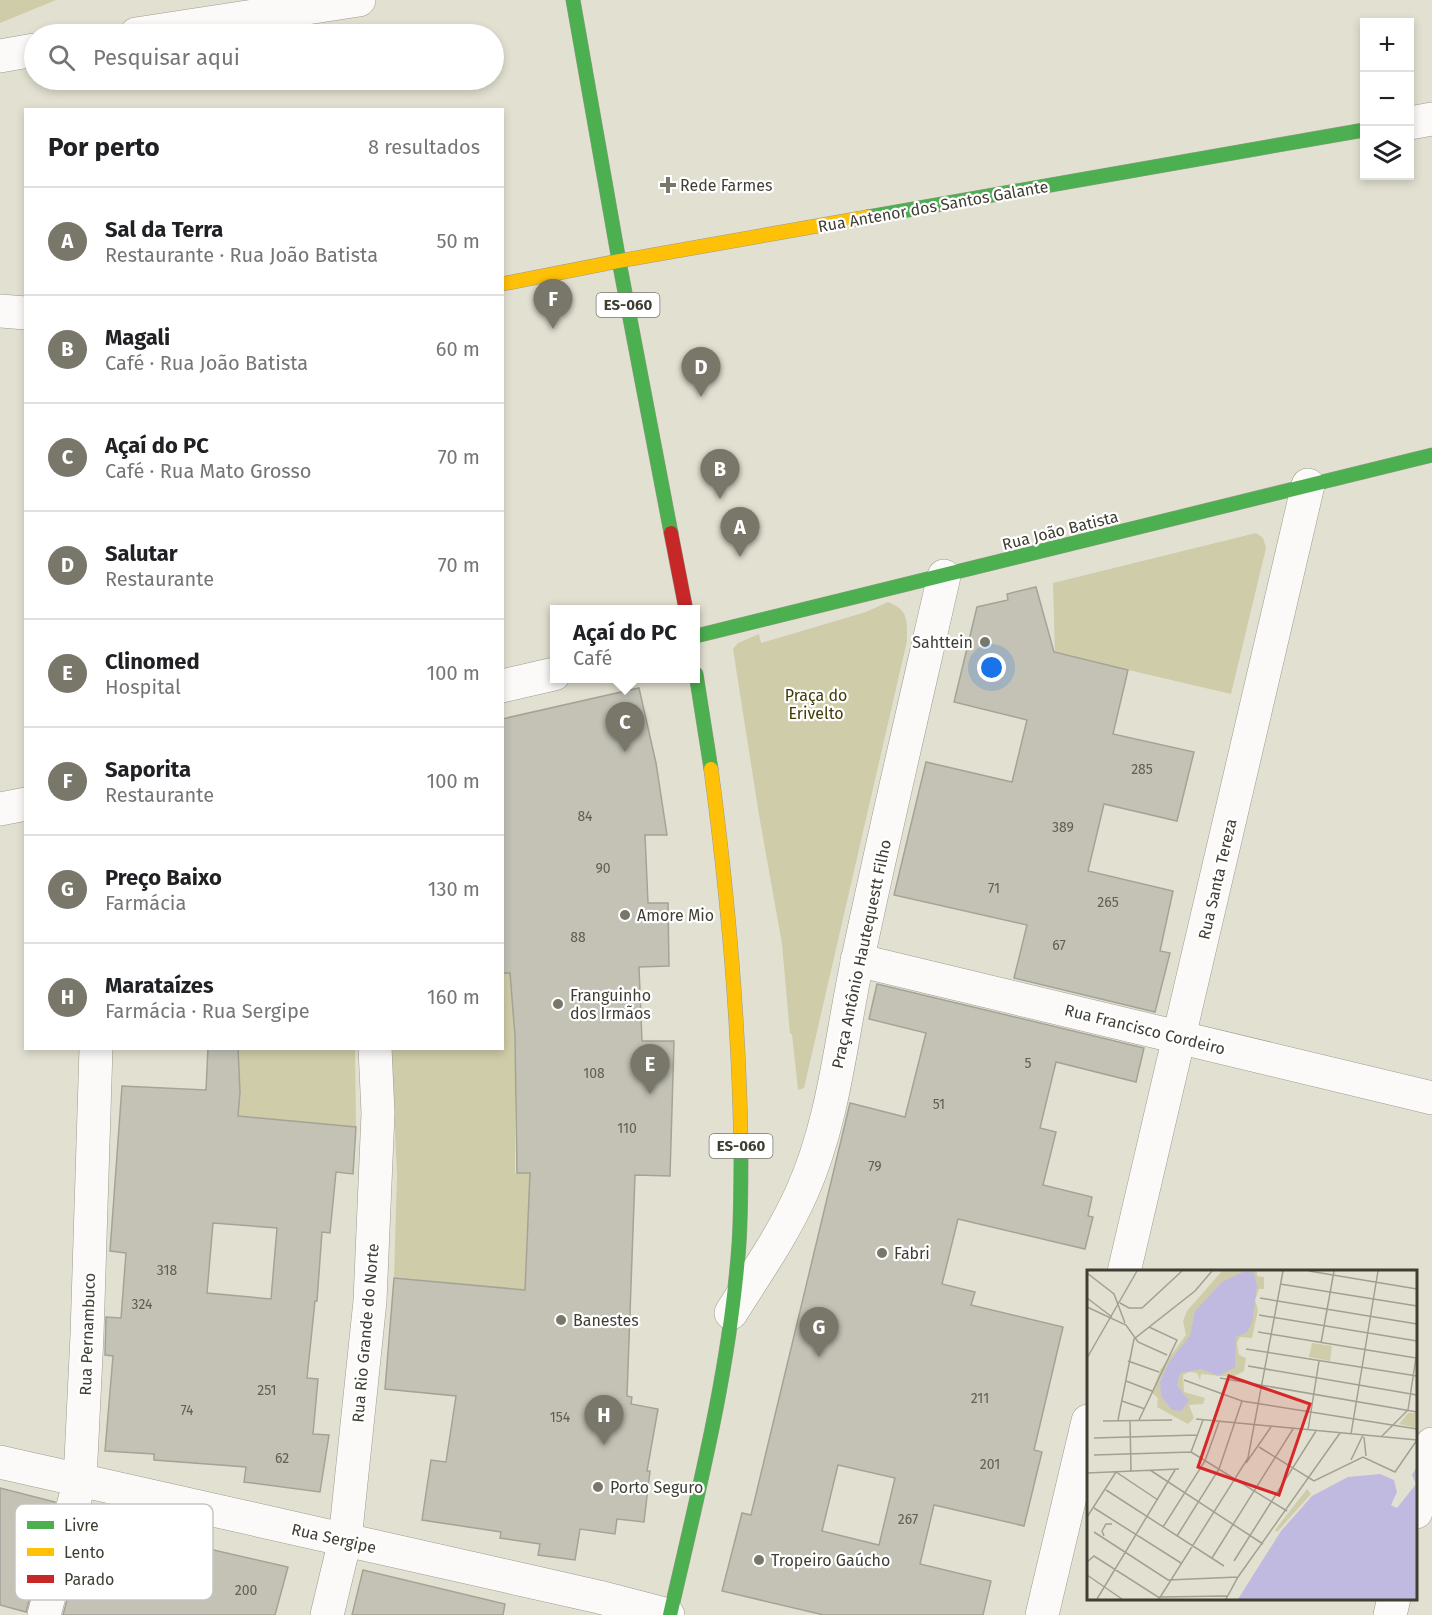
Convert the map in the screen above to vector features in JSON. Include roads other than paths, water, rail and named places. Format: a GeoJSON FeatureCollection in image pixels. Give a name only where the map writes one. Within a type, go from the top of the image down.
{"type":"FeatureCollection","features":[{"type":"Feature","properties":{"kind":"street"},"geometry":{"type":"LineString","coordinates":[[202,24],[359,0]]}},
{"type":"Feature","properties":{"kind":"street","name":"ES-060"},"geometry":{"type":"LineString","coordinates":[[573,0],[619,261],[685,605]]}},
{"type":"Feature","properties":{"kind":"street"},"geometry":{"type":"LineString","coordinates":[[0,56],[24,52]]}},
{"type":"Feature","properties":{"kind":"street"},"geometry":{"type":"LineString","coordinates":[[1414,122],[1432,119]]}},
{"type":"Feature","properties":{"kind":"street","name":"Rua Antenor dos Santos Galante"},"geometry":{"type":"LineString","coordinates":[[504,284],[619,261],[1360,131]]}},
{"type":"Feature","properties":{"kind":"street"},"geometry":{"type":"LineString","coordinates":[[0,311],[24,313]]}},
{"type":"Feature","properties":{"kind":"street","name":"Rua João Batista"},"geometry":{"type":"LineString","coordinates":[[700,635],[1432,455]]}},
{"type":"Feature","properties":{"kind":"street","name":"Rua Santa Tereza"},"geometry":{"type":"LineString","coordinates":[[1124,1270],[1308,485]]}},
{"type":"Feature","properties":{"kind":"street","name":"Praça Antônio Hautequestt Filho"},"geometry":{"type":"LineString","coordinates":[[731,1313],[781,1235],[803,1191],[830,1110],[857,960],[944,576]]}},
{"type":"Feature","properties":{"kind":"street"},"geometry":{"type":"LineString","coordinates":[[504,686],[550,675]]}},
{"type":"Feature","properties":{"kind":"street","name":"ES-060"},"geometry":{"type":"LineString","coordinates":[[669,1615],[713,1423],[731,1313],[741,1199],[739,1054],[731,932],[711,766],[697,683]]}},
{"type":"Feature","properties":{"kind":"street"},"geometry":{"type":"LineString","coordinates":[[0,809],[24,804]]}},
{"type":"Feature","properties":{"kind":"street","name":"Rua Francisco Cordeiro"},"geometry":{"type":"LineString","coordinates":[[857,960],[1432,1098]]}},
{"type":"Feature","properties":{"kind":"street","name":"Rua Pernambuco"},"geometry":{"type":"LineString","coordinates":[[74,1504],[80,1480],[96,1050]]}},
{"type":"Feature","properties":{"kind":"street","name":"Rua Rio Grande do Norte"},"geometry":{"type":"LineString","coordinates":[[327,1615],[345,1540],[370,1301],[378,1113],[375,1050]]}},
{"type":"Feature","properties":{"kind":"street"},"geometry":{"type":"LineString","coordinates":[[1042,1615],[1087,1429]]}},
{"type":"Feature","properties":{"kind":"street"},"geometry":{"type":"LineString","coordinates":[[1417,1508],[1432,1444]]}},
{"type":"Feature","properties":{"kind":"street","name":"Rua Sergipe"},"geometry":{"type":"LineString","coordinates":[[0,1462],[186,1504]]}},
{"type":"Feature","properties":{"kind":"street","name":"Rua Sergipe"},"geometry":{"type":"LineString","coordinates":[[213,1510],[599,1597],[669,1615]]}},
{"type":"Feature","properties":{"kind":"street","name":"Rua Pernambuco"},"geometry":{"type":"LineString","coordinates":[[44,1615],[48,1600]]}},
{"type":"Feature","properties":{"kind":"street"},"geometry":{"type":"LineString","coordinates":[[1390,1615],[1394,1600]]}},
{"type":"Feature","properties":{"kind":"place","name":"Rede Farmes"},"geometry":{"type":"Point","coordinates":[668,185]}},
{"type":"Feature","properties":{"kind":"place","name":"Saporita"},"geometry":{"type":"Point","coordinates":[553,329]}},
{"type":"Feature","properties":{"kind":"place","name":"Salutar"},"geometry":{"type":"Point","coordinates":[701,397]}},
{"type":"Feature","properties":{"kind":"place","name":"Magali"},"geometry":{"type":"Point","coordinates":[720,499]}},
{"type":"Feature","properties":{"kind":"place","name":"Sal da Terra"},"geometry":{"type":"Point","coordinates":[740,557]}},
{"type":"Feature","properties":{"kind":"place","name":"Sahttein"},"geometry":{"type":"Point","coordinates":[985,642]}},
{"type":"Feature","properties":{"kind":"place","name":"Açaí do PC"},"geometry":{"type":"Point","coordinates":[625,752]}},
{"type":"Feature","properties":{"kind":"place","name":"Amore Mio"},"geometry":{"type":"Point","coordinates":[625,915]}},
{"type":"Feature","properties":{"kind":"place","name":"Franguinho dos Irmãos"},"geometry":{"type":"Point","coordinates":[558,1004]}},
{"type":"Feature","properties":{"kind":"place","name":"Clinomed"},"geometry":{"type":"Point","coordinates":[650,1094]}},
{"type":"Feature","properties":{"kind":"place","name":"Fabri"},"geometry":{"type":"Point","coordinates":[882,1253]}},
{"type":"Feature","properties":{"kind":"place","name":"Banestes"},"geometry":{"type":"Point","coordinates":[561,1320]}},
{"type":"Feature","properties":{"kind":"place","name":"Preço Baixo"},"geometry":{"type":"Point","coordinates":[819,1357]}},
{"type":"Feature","properties":{"kind":"place","name":"Marataízes"},"geometry":{"type":"Point","coordinates":[604,1445]}},
{"type":"Feature","properties":{"kind":"place","name":"Porto Seguro"},"geometry":{"type":"Point","coordinates":[598,1487]}},
{"type":"Feature","properties":{"kind":"place","name":"Tropeiro Gaúcho"},"geometry":{"type":"Point","coordinates":[759,1560]}},
{"type":"Feature","properties":{"kind":"park label","name":"Praça do Erivelto"},"geometry":{"type":"Point","coordinates":[816,704]}}]}
